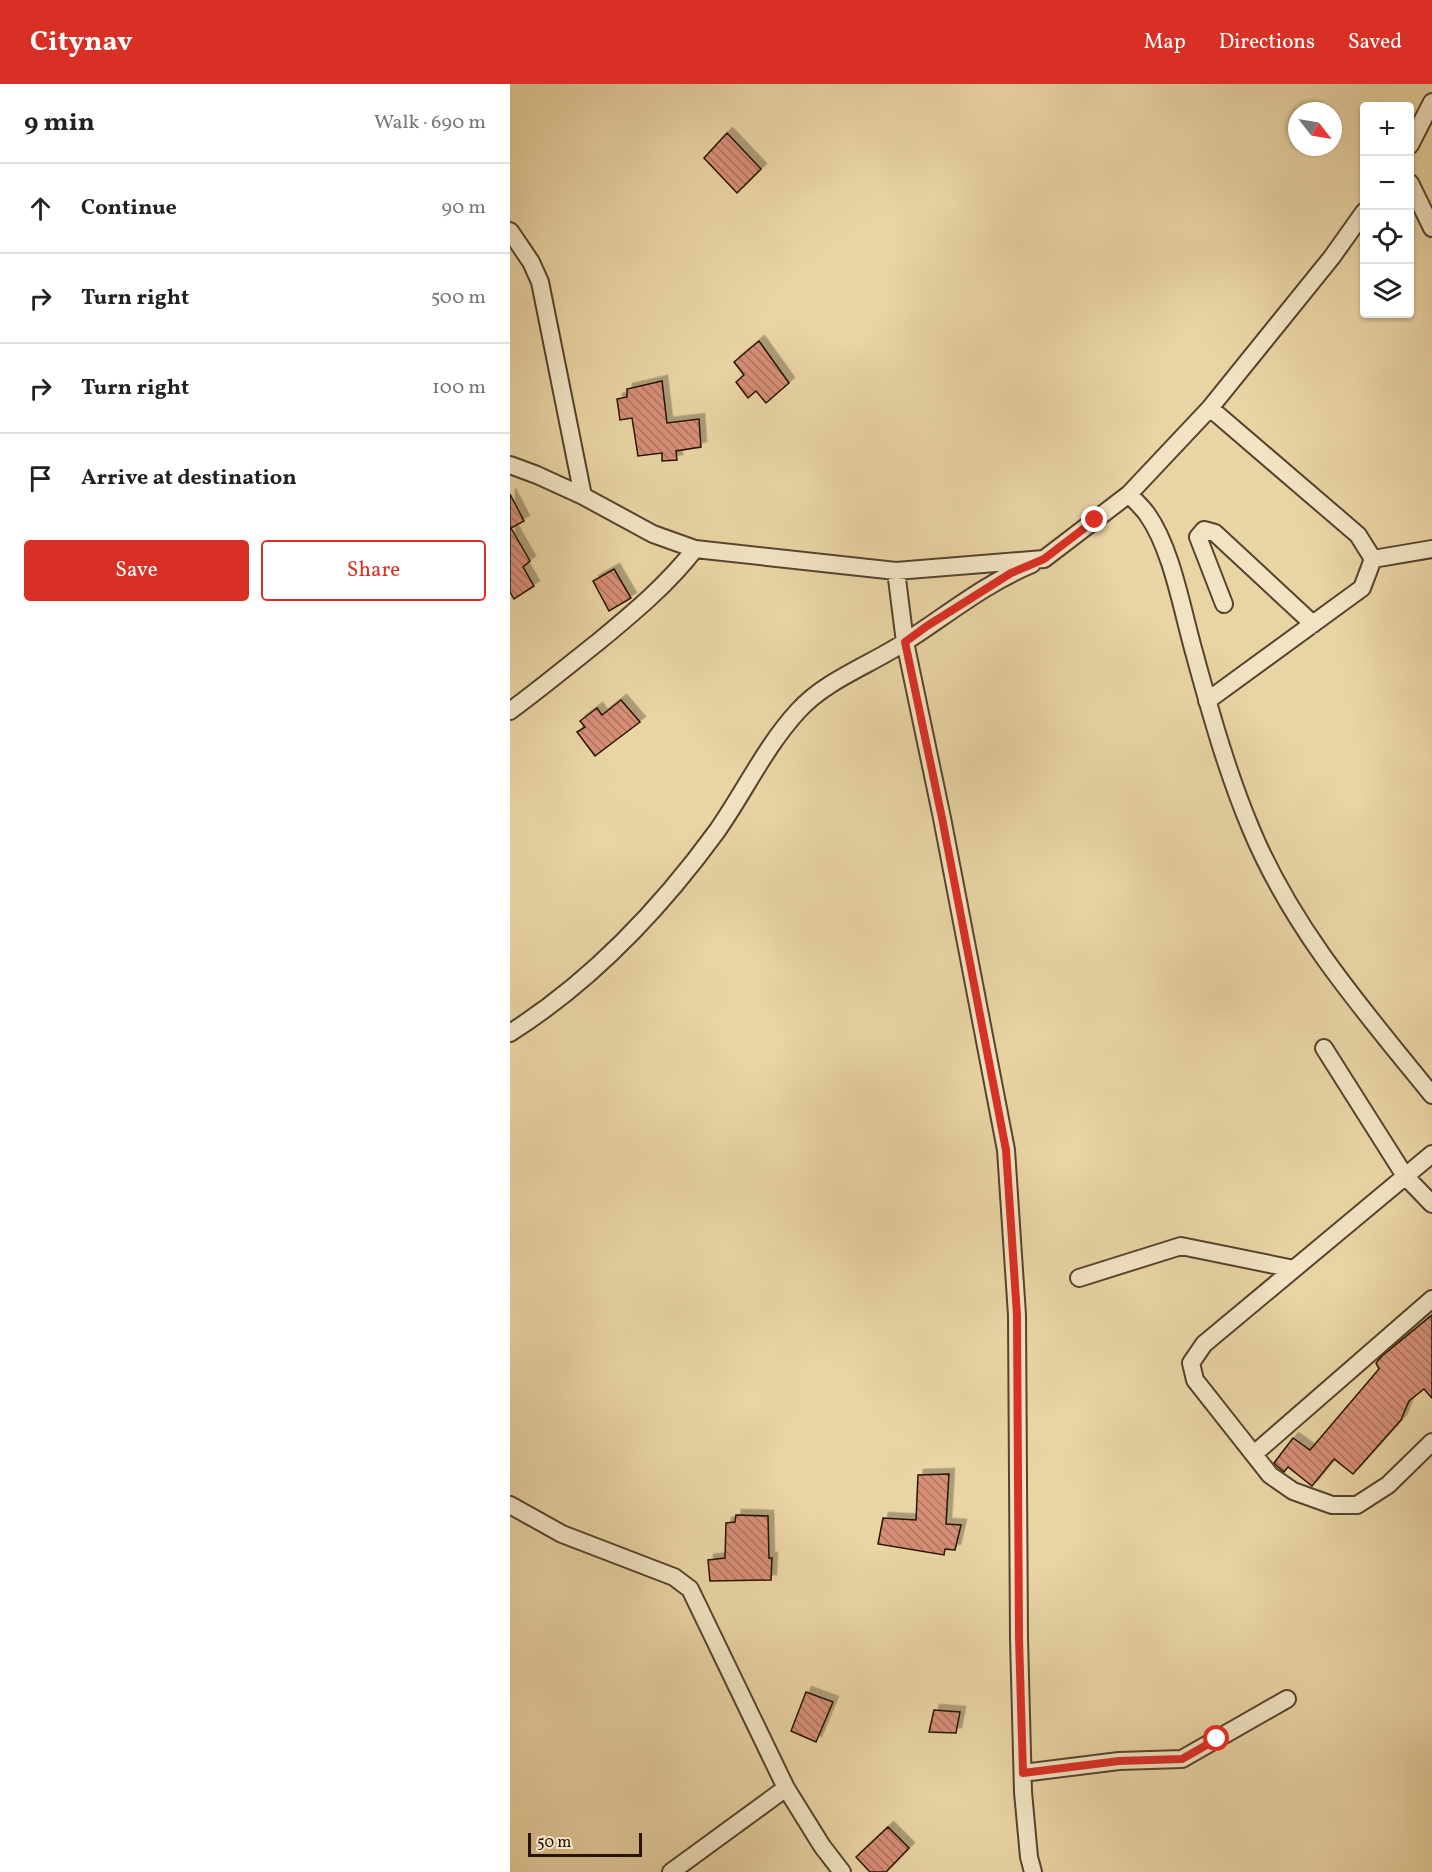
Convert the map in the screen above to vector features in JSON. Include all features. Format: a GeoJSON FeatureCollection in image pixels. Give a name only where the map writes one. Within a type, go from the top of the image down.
{"type":"FeatureCollection","features":[{"type":"Feature","properties":{"kind":"street"},"geometry":{"type":"LineString","coordinates":[[1414,137],[1432,102]]}},
{"type":"Feature","properties":{"kind":"street"},"geometry":{"type":"LineString","coordinates":[[1414,191],[1432,228]]}},
{"type":"Feature","properties":{"kind":"street"},"geometry":{"type":"LineString","coordinates":[[510,1032],[536,1016],[602,963],[639,927],[718,829],[772,743],[815,694],[905,642],[1011,573],[1044,559],[1129,494],[1210,408],[1360,219]]}},
{"type":"Feature","properties":{"kind":"street"},"geometry":{"type":"LineString","coordinates":[[510,231],[531,262],[540,282],[583,496]]}},
{"type":"Feature","properties":{"kind":"street"},"geometry":{"type":"LineString","coordinates":[[1210,408],[1358,536],[1373,559]]}},
{"type":"Feature","properties":{"kind":"street"},"geometry":{"type":"LineString","coordinates":[[510,465],[537,474],[583,496],[653,534],[695,549],[896,571],[1044,559]]}},
{"type":"Feature","properties":{"kind":"street"},"geometry":{"type":"LineString","coordinates":[[1129,494],[1148,515],[1165,549],[1208,701],[1251,828],[1275,882],[1311,940],[1354,999],[1432,1095]]}},
{"type":"Feature","properties":{"kind":"street"},"geometry":{"type":"LineString","coordinates":[[1224,604],[1198,537],[1204,530],[1215,533],[1313,624]]}},
{"type":"Feature","properties":{"kind":"street"},"geometry":{"type":"LineString","coordinates":[[510,711],[649,600],[676,573],[695,549]]}},
{"type":"Feature","properties":{"kind":"street"},"geometry":{"type":"LineString","coordinates":[[1373,559],[1432,549]]}},
{"type":"Feature","properties":{"kind":"street"},"geometry":{"type":"LineString","coordinates":[[1208,701],[1362,588],[1373,559]]}},
{"type":"Feature","properties":{"kind":"street"},"geometry":{"type":"LineString","coordinates":[[896,571],[905,642],[942,818],[1006,1150],[1017,1315],[1019,1638],[1023,1773],[1029,1857],[1034,1872]]}},
{"type":"Feature","properties":{"kind":"street"},"geometry":{"type":"LineString","coordinates":[[1324,1048],[1405,1176],[1432,1204]]}},
{"type":"Feature","properties":{"kind":"street"},"geometry":{"type":"LineString","coordinates":[[1432,1154],[1204,1344],[1191,1363],[1195,1380],[1270,1475],[1293,1491],[1332,1505],[1357,1505],[1388,1485],[1432,1442]]}},
{"type":"Feature","properties":{"kind":"street"},"geometry":{"type":"LineString","coordinates":[[1079,1278],[1181,1246],[1294,1269]]}},
{"type":"Feature","properties":{"kind":"street"},"geometry":{"type":"LineString","coordinates":[[1254,1454],[1432,1299]]}},
{"type":"Feature","properties":{"kind":"street"},"geometry":{"type":"LineString","coordinates":[[510,1505],[562,1534],[674,1577],[690,1589],[786,1788],[822,1846],[842,1872]]}},
{"type":"Feature","properties":{"kind":"street"},"geometry":{"type":"LineString","coordinates":[[1023,1773],[1119,1761],[1182,1759],[1287,1699]]}},
{"type":"Feature","properties":{"kind":"street"},"geometry":{"type":"LineString","coordinates":[[671,1872],[786,1788]]}},
{"type":"Feature","properties":{"kind":"building"},"geometry":{"type":"Polygon","coordinates":[[[727,133],[761,169],[737,193],[704,158],[727,133]]]}},
{"type":"Feature","properties":{"kind":"building"},"geometry":{"type":"Polygon","coordinates":[[[759,341],[789,383],[766,403],[756,391],[748,398],[736,382],[744,375],[734,362],[759,341]]]}},
{"type":"Feature","properties":{"kind":"building"},"geometry":{"type":"Polygon","coordinates":[[[662,381],[667,423],[699,419],[701,447],[676,451],[677,460],[662,461],[662,453],[638,456],[632,418],[620,420],[617,399],[627,397],[627,389],[662,381]]]}},
{"type":"Feature","properties":{"kind":"building"},"geometry":{"type":"Polygon","coordinates":[[[510,494],[524,521],[511,528],[530,561],[523,567],[534,586],[514,599],[510,592],[510,494]]]}},
{"type":"Feature","properties":{"kind":"building"},"geometry":{"type":"Polygon","coordinates":[[[614,569],[631,598],[609,611],[593,581],[614,569]]]}},
{"type":"Feature","properties":{"kind":"building"},"geometry":{"type":"Polygon","coordinates":[[[621,700],[640,722],[595,756],[577,732],[585,727],[580,721],[597,708],[602,715],[621,700]]]}},
{"type":"Feature","properties":{"kind":"building"},"geometry":{"type":"Polygon","coordinates":[[[1432,1315],[1432,1398],[1424,1389],[1409,1401],[1401,1420],[1353,1474],[1334,1459],[1312,1486],[1288,1467],[1284,1472],[1274,1463],[1293,1438],[1310,1450],[1379,1369],[1376,1363],[1382,1356],[1432,1315]]]}},
{"type":"Feature","properties":{"kind":"building"},"geometry":{"type":"Polygon","coordinates":[[[949,1474],[946,1524],[961,1525],[955,1550],[945,1549],[944,1555],[878,1544],[883,1518],[916,1520],[918,1475],[949,1474]]]}},
{"type":"Feature","properties":{"kind":"building"},"geometry":{"type":"Polygon","coordinates":[[[736,1515],[768,1516],[769,1558],[772,1558],[771,1580],[710,1581],[708,1560],[725,1558],[726,1523],[735,1522],[736,1515]]]}},
{"type":"Feature","properties":{"kind":"building"},"geometry":{"type":"Polygon","coordinates":[[[806,1692],[833,1702],[816,1742],[791,1731],[806,1692]]]}},
{"type":"Feature","properties":{"kind":"building"},"geometry":{"type":"Polygon","coordinates":[[[934,1710],[960,1712],[956,1733],[929,1732],[934,1710]]]}},
{"type":"Feature","properties":{"kind":"building"},"geometry":{"type":"Polygon","coordinates":[[[888,1827],[909,1848],[886,1872],[870,1872],[856,1857],[888,1827]]]}},
{"type":"Feature","properties":{"kind":"route"},"geometry":{"type":"LineString","coordinates":[[1095,520],[1044,559],[1011,573],[960,604],[905,642],[942,818],[1006,1150],[1017,1315],[1019,1638],[1023,1773],[1119,1761],[1182,1759],[1217,1739]]}}]}
